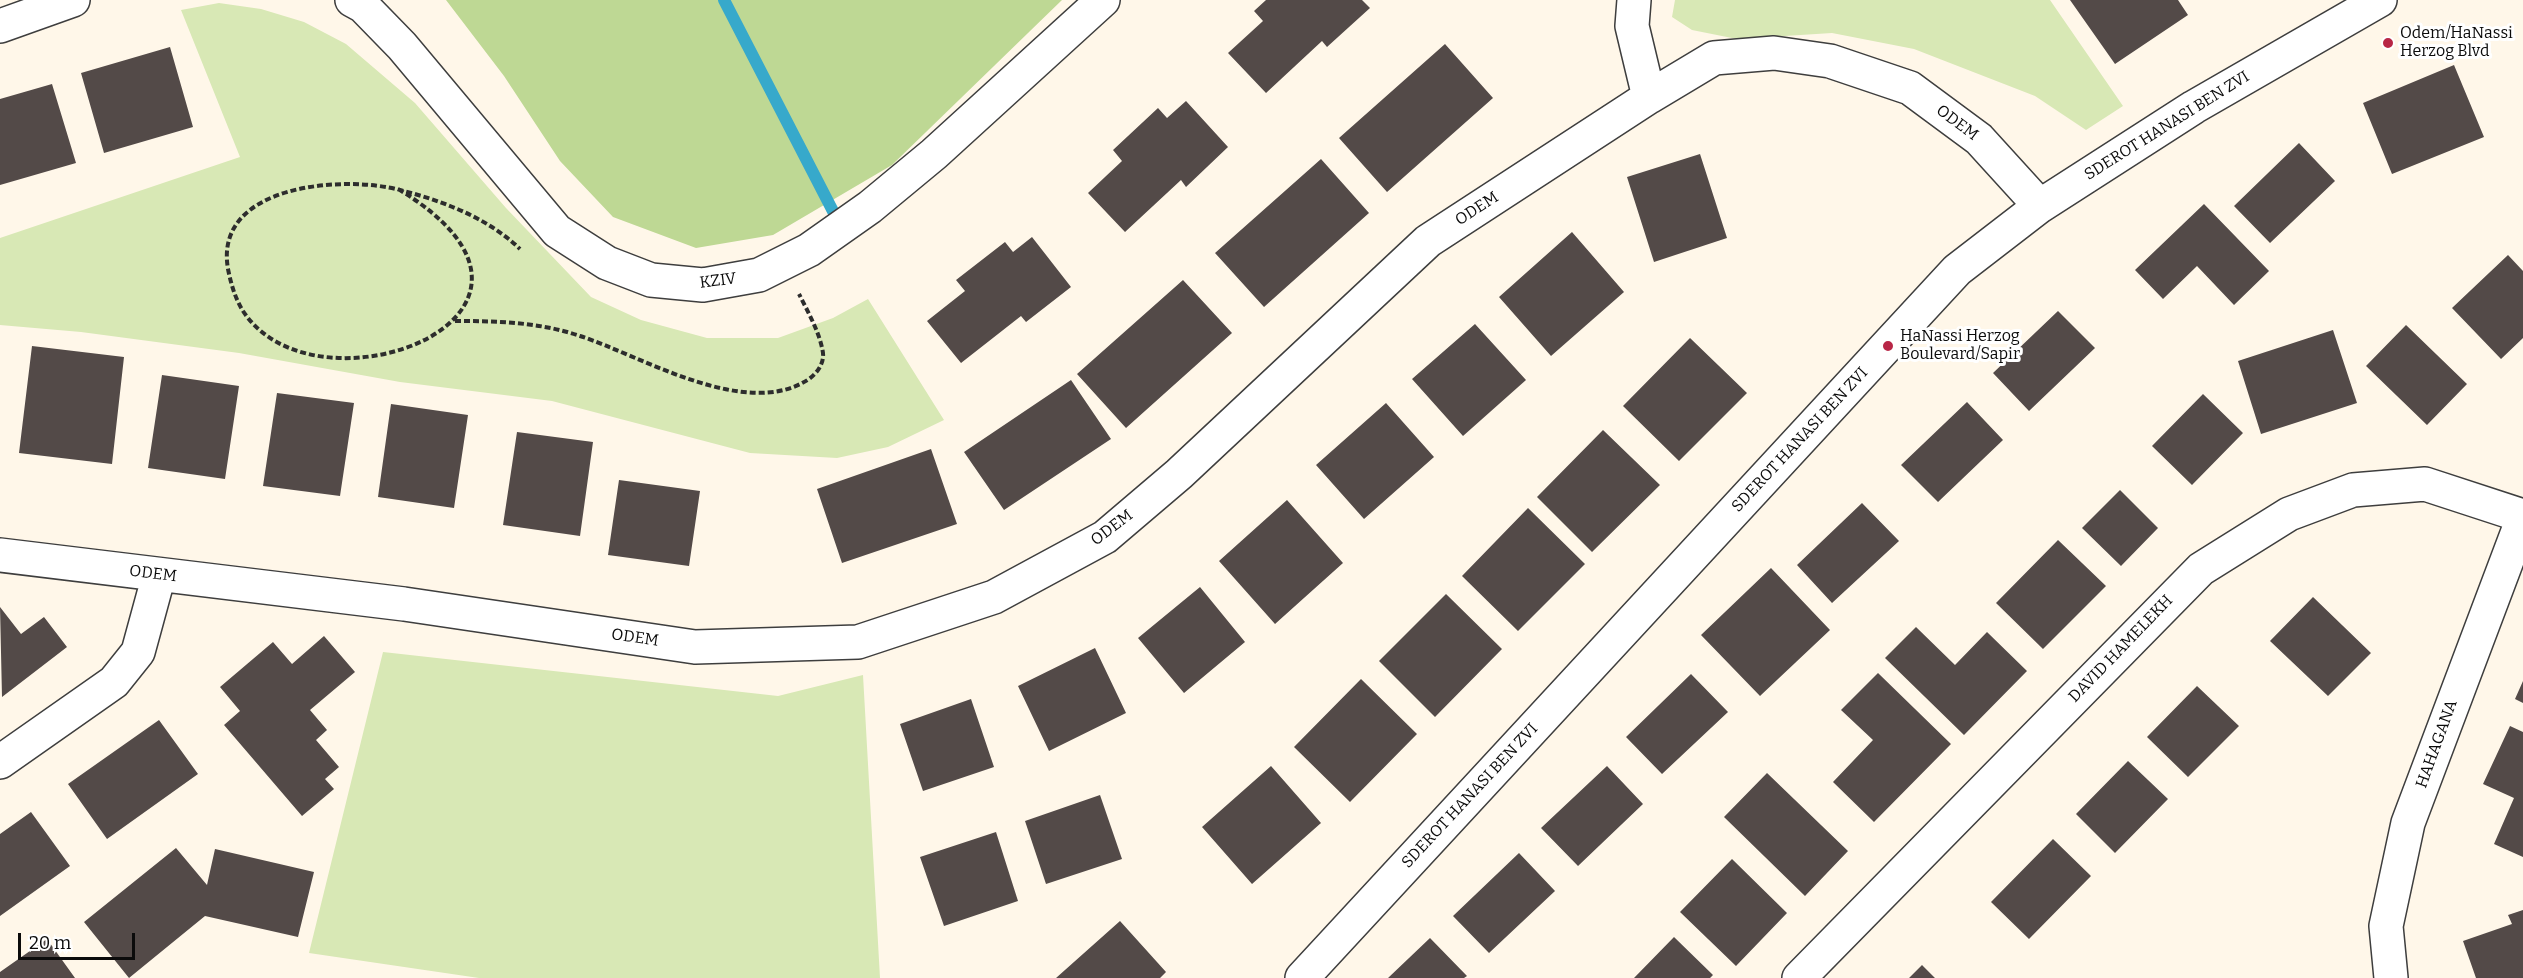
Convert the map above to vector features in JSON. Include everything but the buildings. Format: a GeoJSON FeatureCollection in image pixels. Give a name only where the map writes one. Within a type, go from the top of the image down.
{"type":"FeatureCollection","features":[{"type":"Feature","properties":{"kind":"street"},"geometry":{"type":"LineString","coordinates":[[0,26],[73,0]]}},
{"type":"Feature","properties":{"kind":"street","name":"KZIV"},"geometry":{"type":"LineString","coordinates":[[352,0],[363,6],[402,46],[557,231],[608,263],[651,280],[703,285],[759,275],[809,250],[870,207],[934,154],[1103,0]]}},
{"type":"Feature","properties":{"kind":"street"},"geometry":{"type":"LineString","coordinates":[[1634,0],[1632,26],[1648,97]]}},
{"type":"Feature","properties":{"kind":"street","name":"SDEROT HANASI BEN ZVI"},"geometry":{"type":"LineString","coordinates":[[1302,978],[1957,270],[2040,206],[2194,107],[2380,0]]}},
{"type":"Feature","properties":{"kind":"street","name":"ODEM"},"geometry":{"type":"LineString","coordinates":[[0,555],[404,604],[695,647],[858,642],[994,597],[1105,537],[1179,474],[1428,241],[1648,97],[1714,58],[1774,53],[1830,61],[1911,88],[1979,139],[2040,206]]}},
{"type":"Feature","properties":{"kind":"street","name":"DAVID HAMELEKH"},"geometry":{"type":"LineString","coordinates":[[1799,978],[2201,569],[2289,514],[2354,490],[2425,484],[2523,517]]}},
{"type":"Feature","properties":{"kind":"street","name":"HAHAGANA"},"geometry":{"type":"LineString","coordinates":[[2391,978],[2386,926],[2408,823],[2523,517]]}},
{"type":"Feature","properties":{"kind":"street"},"geometry":{"type":"LineString","coordinates":[[0,762],[114,682],[138,652],[159,575]]}},
{"type":"Feature","properties":{"kind":"path"},"geometry":{"type":"LineString","coordinates":[[454,321],[469,302],[473,279],[464,248],[446,225],[419,202],[398,189],[331,183],[296,189],[267,199],[245,215],[230,234],[226,257],[238,303],[252,324],[285,345],[320,357],[357,359],[422,342],[454,321],[503,321],[579,335],[696,381],[736,392],[772,392],[802,383],[818,373],[823,355],[816,330],[785,262]]}},
{"type":"Feature","properties":{"kind":"green space"},"geometry":{"type":"Polygon","coordinates":[[[446,0],[1062,0],[892,165],[773,235],[696,248],[613,217],[560,161],[504,76],[446,0]]]}},
{"type":"Feature","properties":{"kind":"green space"},"geometry":{"type":"Polygon","coordinates":[[[1675,0],[2050,0],[2123,106],[2086,130],[2035,96],[1914,49],[1832,33],[1737,39],[1692,30],[1672,17],[1675,0]]]}},
{"type":"Feature","properties":{"kind":"green space"},"geometry":{"type":"Polygon","coordinates":[[[219,3],[261,9],[304,22],[346,44],[415,103],[506,208],[591,297],[641,320],[707,338],[778,338],[833,318],[868,299],[944,420],[888,447],[837,458],[750,453],[552,401],[400,382],[239,353],[81,332],[0,325],[0,238],[240,157],[181,10],[219,3]]]}},
{"type":"Feature","properties":{"kind":"green space"},"geometry":{"type":"Polygon","coordinates":[[[383,652],[778,696],[863,675],[880,978],[479,978],[309,953],[383,652]]]}},
{"type":"Feature","properties":{"kind":"waterway"},"geometry":{"type":"LineString","coordinates":[[724,0],[837,219]]}},
{"type":"Feature","properties":{"kind":"place","name":"Odem/HaNassi Herzog Blvd"},"geometry":{"type":"Point","coordinates":[2388,43]}},
{"type":"Feature","properties":{"kind":"place","name":"HaNassi Herzog Boulevard/Sapir"},"geometry":{"type":"Point","coordinates":[1888,346]}}]}
